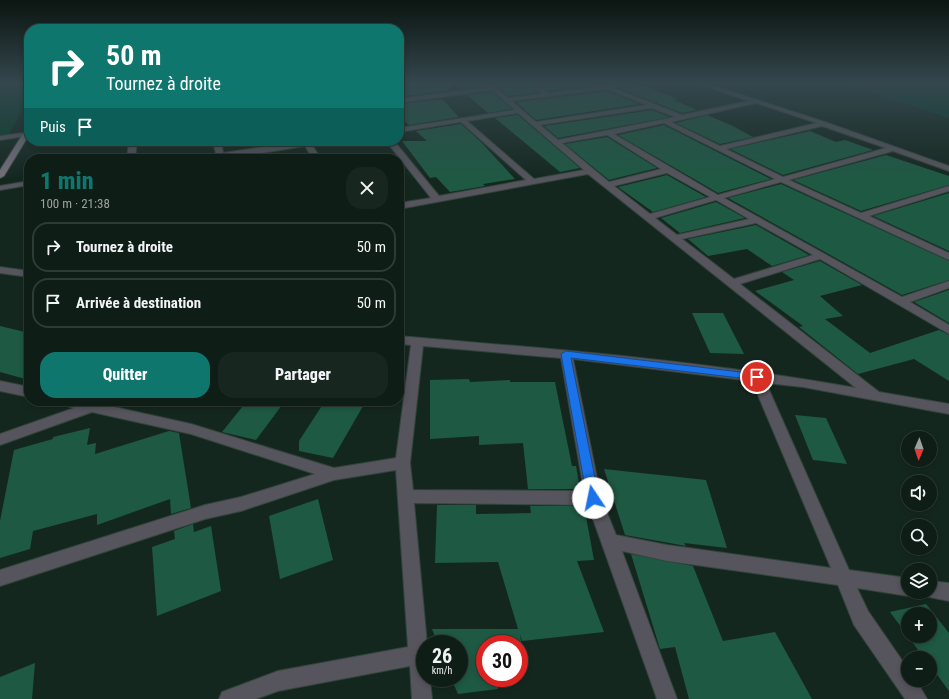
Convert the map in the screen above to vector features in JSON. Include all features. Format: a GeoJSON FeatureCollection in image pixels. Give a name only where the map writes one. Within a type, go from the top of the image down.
{"type":"FeatureCollection","features":[{"type":"Feature","properties":{"kind":"main road"},"geometry":{"type":"LineString","coordinates":[[0,176],[3,166],[24,136]]}},
{"type":"Feature","properties":{"kind":"street"},"geometry":{"type":"LineString","coordinates":[[404,129],[496,115]]}},
{"type":"Feature","properties":{"kind":"street"},"geometry":{"type":"LineString","coordinates":[[523,115],[606,185],[875,396]]}},
{"type":"Feature","properties":{"kind":"street"},"geometry":{"type":"LineString","coordinates":[[535,124],[596,115]]}},
{"type":"Feature","properties":{"kind":"street"},"geometry":{"type":"LineString","coordinates":[[675,115],[681,117]]}},
{"type":"Feature","properties":{"kind":"street"},"geometry":{"type":"LineString","coordinates":[[556,142],[608,133],[692,115]]}},
{"type":"Feature","properties":{"kind":"street"},"geometry":{"type":"LineString","coordinates":[[797,115],[895,148],[949,169]]}},
{"type":"Feature","properties":{"kind":"street"},"geometry":{"type":"LineString","coordinates":[[462,120],[532,181]]}},
{"type":"Feature","properties":{"kind":"street"},"geometry":{"type":"LineString","coordinates":[[665,121],[783,180],[949,257]]}},
{"type":"Feature","properties":{"kind":"street"},"geometry":{"type":"LineString","coordinates":[[719,148],[823,123]]}},
{"type":"Feature","properties":{"kind":"street"},"geometry":{"type":"LineString","coordinates":[[0,138],[24,133]]}},
{"type":"Feature","properties":{"kind":"street"},"geometry":{"type":"LineString","coordinates":[[608,133],[668,170],[901,301],[949,330]]}},
{"type":"Feature","properties":{"kind":"street"},"geometry":{"type":"LineString","coordinates":[[242,154],[284,146]]}},
{"type":"Feature","properties":{"kind":"street"},"geometry":{"type":"LineString","coordinates":[[647,217],[895,148]]}},
{"type":"Feature","properties":{"kind":"street"},"geometry":{"type":"LineString","coordinates":[[404,163],[437,199]]}},
{"type":"Feature","properties":{"kind":"street"},"geometry":{"type":"LineString","coordinates":[[606,185],[668,170]]}},
{"type":"Feature","properties":{"kind":"street"},"geometry":{"type":"LineString","coordinates":[[404,205],[590,171]]}},
{"type":"Feature","properties":{"kind":"street"},"geometry":{"type":"LineString","coordinates":[[0,188],[24,185]]}},
{"type":"Feature","properties":{"kind":"street"},"geometry":{"type":"LineString","coordinates":[[861,216],[949,188]]}},
{"type":"Feature","properties":{"kind":"street"},"geometry":{"type":"LineString","coordinates":[[674,238],[757,220]]}},
{"type":"Feature","properties":{"kind":"street"},"geometry":{"type":"LineString","coordinates":[[731,283],[821,256]]}},
{"type":"Feature","properties":{"kind":"street"},"geometry":{"type":"LineString","coordinates":[[0,270],[24,273]]}},
{"type":"Feature","properties":{"kind":"street"},"geometry":{"type":"LineString","coordinates":[[901,301],[949,284]]}},
{"type":"Feature","properties":{"kind":"street"},"geometry":{"type":"LineString","coordinates":[[404,341],[566,354],[757,377],[949,409]]}},
{"type":"Feature","properties":{"kind":"street"},"geometry":{"type":"LineString","coordinates":[[416,635],[403,463],[417,343]]}},
{"type":"Feature","properties":{"kind":"street"},"geometry":{"type":"LineString","coordinates":[[566,354],[593,498],[667,699]]}},
{"type":"Feature","properties":{"kind":"street"},"geometry":{"type":"LineString","coordinates":[[757,377],[861,618],[917,699]]}},
{"type":"Feature","properties":{"kind":"street"},"geometry":{"type":"LineString","coordinates":[[0,386],[24,391]]}},
{"type":"Feature","properties":{"kind":"street"},"geometry":{"type":"LineString","coordinates":[[87,406],[191,429],[334,474]]}},
{"type":"Feature","properties":{"kind":"street"},"geometry":{"type":"LineString","coordinates":[[0,440],[91,407]]}},
{"type":"Feature","properties":{"kind":"street"},"geometry":{"type":"LineString","coordinates":[[0,578],[205,512],[241,504],[334,474],[403,463]]}},
{"type":"Feature","properties":{"kind":"street"},"geometry":{"type":"LineString","coordinates":[[405,496],[593,498]]}},
{"type":"Feature","properties":{"kind":"street"},"geometry":{"type":"LineString","coordinates":[[610,541],[668,553],[844,580],[901,586]]}},
{"type":"Feature","properties":{"kind":"street"},"geometry":{"type":"LineString","coordinates":[[937,591],[949,592]]}},
{"type":"Feature","properties":{"kind":"street"},"geometry":{"type":"LineString","coordinates":[[229,699],[278,681],[416,656]]}},
{"type":"Feature","properties":{"kind":"street"},"geometry":{"type":"LineString","coordinates":[[421,687],[422,699]]}},
{"type":"Feature","properties":{"kind":"green space"},"geometry":{"type":"Polygon","coordinates":[[[0,115],[19,115],[9,134],[0,135],[0,115]]]}},
{"type":"Feature","properties":{"kind":"green space"},"geometry":{"type":"Polygon","coordinates":[[[939,115],[949,115],[949,118],[939,115]]]}},
{"type":"Feature","properties":{"kind":"building"},"geometry":{"type":"Polygon","coordinates":[[[404,115],[457,115],[459,117],[409,125],[404,120],[404,115]]]}},
{"type":"Feature","properties":{"kind":"building"},"geometry":{"type":"Polygon","coordinates":[[[518,115],[580,168],[560,172],[495,118],[518,115]]]}},
{"type":"Feature","properties":{"kind":"building"},"geometry":{"type":"Polygon","coordinates":[[[530,115],[571,115],[536,120],[530,115]]]}},
{"type":"Feature","properties":{"kind":"building"},"geometry":{"type":"Polygon","coordinates":[[[621,115],[664,115],[670,117],[558,138],[544,126],[621,115]]]}},
{"type":"Feature","properties":{"kind":"building"},"geometry":{"type":"Polygon","coordinates":[[[707,115],[733,126],[753,137],[720,144],[676,123],[707,115]]]}},
{"type":"Feature","properties":{"kind":"building"},"geometry":{"type":"Polygon","coordinates":[[[461,124],[481,142],[515,179],[483,184],[485,186],[450,192],[436,177],[430,178],[404,144],[404,141],[427,141],[416,131],[461,124]]]}},
{"type":"Feature","properties":{"kind":"building"},"geometry":{"type":"Polygon","coordinates":[[[664,125],[771,179],[718,193],[618,135],[664,125]]]}},
{"type":"Feature","properties":{"kind":"building"},"geometry":{"type":"Polygon","coordinates":[[[810,131],[836,142],[845,140],[873,150],[783,175],[730,149],[810,131]]]}},
{"type":"Feature","properties":{"kind":"building"},"geometry":{"type":"Polygon","coordinates":[[[607,137],[657,168],[609,180],[565,144],[607,137]]]}},
{"type":"Feature","properties":{"kind":"building"},"geometry":{"type":"Polygon","coordinates":[[[886,155],[949,176],[949,185],[861,211],[793,180],[886,155]]]}},
{"type":"Feature","properties":{"kind":"building"},"geometry":{"type":"Polygon","coordinates":[[[667,175],[706,197],[653,212],[618,187],[667,175]]]}},
{"type":"Feature","properties":{"kind":"building"},"geometry":{"type":"Polygon","coordinates":[[[781,184],[949,261],[949,280],[902,295],[728,198],[781,184]]]}},
{"type":"Feature","properties":{"kind":"building"},"geometry":{"type":"Polygon","coordinates":[[[949,193],[949,251],[873,216],[949,193]]]}},
{"type":"Feature","properties":{"kind":"building"},"geometry":{"type":"Polygon","coordinates":[[[716,202],[745,218],[680,233],[661,218],[716,202]]]}},
{"type":"Feature","properties":{"kind":"building"},"geometry":{"type":"Polygon","coordinates":[[[756,225],[809,255],[772,266],[747,249],[708,256],[688,239],[756,225]]]}},
{"type":"Feature","properties":{"kind":"building"},"geometry":{"type":"Polygon","coordinates":[[[820,261],[862,285],[820,296],[843,316],[825,319],[870,353],[939,330],[949,335],[949,381],[914,359],[858,374],[799,327],[803,326],[755,291],[794,280],[782,272],[820,261]]]}},
{"type":"Feature","properties":{"kind":"building"},"geometry":{"type":"Polygon","coordinates":[[[949,290],[949,323],[914,302],[949,290]]]}},
{"type":"Feature","properties":{"kind":"building"},"geometry":{"type":"Polygon","coordinates":[[[692,313],[723,313],[744,354],[710,353],[692,313]]]}},
{"type":"Feature","properties":{"kind":"building"},"geometry":{"type":"Polygon","coordinates":[[[0,326],[24,332],[24,379],[0,372],[0,326]]]}},
{"type":"Feature","properties":{"kind":"building"},"geometry":{"type":"Polygon","coordinates":[[[469,379],[470,382],[510,380],[510,382],[555,382],[572,466],[576,466],[580,489],[528,489],[523,443],[479,445],[479,436],[430,439],[430,380],[469,379]]]}},
{"type":"Feature","properties":{"kind":"building"},"geometry":{"type":"Polygon","coordinates":[[[243,406],[281,406],[256,440],[222,432],[243,406]]]}},
{"type":"Feature","properties":{"kind":"building"},"geometry":{"type":"Polygon","coordinates":[[[322,406],[363,406],[333,458],[299,451],[299,441],[322,406]]]}},
{"type":"Feature","properties":{"kind":"building"},"geometry":{"type":"Polygon","coordinates":[[[795,415],[826,418],[847,464],[813,460],[795,415]]]}},
{"type":"Feature","properties":{"kind":"building"},"geometry":{"type":"Polygon","coordinates":[[[90,428],[87,445],[96,443],[95,454],[169,431],[179,433],[191,508],[171,514],[170,499],[97,525],[97,514],[33,531],[30,549],[0,558],[0,521],[14,450],[53,439],[53,437],[90,428]]]}},
{"type":"Feature","properties":{"kind":"building"},"geometry":{"type":"Polygon","coordinates":[[[604,469],[706,480],[727,548],[684,543],[686,546],[625,535],[604,469]]]}},
{"type":"Feature","properties":{"kind":"building"},"geometry":{"type":"Polygon","coordinates":[[[318,499],[333,560],[280,579],[269,516],[318,499]]]}},
{"type":"Feature","properties":{"kind":"building"},"geometry":{"type":"Polygon","coordinates":[[[437,505],[476,505],[476,514],[531,513],[530,506],[584,506],[594,560],[577,561],[604,632],[528,640],[528,635],[520,634],[476,635],[476,687],[498,687],[498,689],[458,694],[455,687],[468,687],[468,635],[434,635],[432,629],[518,629],[498,562],[435,563],[437,505]]]}},
{"type":"Feature","properties":{"kind":"building"},"geometry":{"type":"Polygon","coordinates":[[[193,524],[194,532],[211,526],[221,591],[157,616],[152,547],[175,539],[174,531],[193,524]]]}},
{"type":"Feature","properties":{"kind":"building"},"geometry":{"type":"Polygon","coordinates":[[[631,554],[693,566],[723,641],[775,632],[812,699],[689,699],[675,647],[660,649],[631,554]]]}},
{"type":"Feature","properties":{"kind":"building"},"geometry":{"type":"Polygon","coordinates":[[[926,604],[928,607],[912,607],[926,604]]]}},
{"type":"Feature","properties":{"kind":"building"},"geometry":{"type":"Polygon","coordinates":[[[901,610],[901,627],[890,612],[901,610]]]}},
{"type":"Feature","properties":{"kind":"building"},"geometry":{"type":"Polygon","coordinates":[[[937,618],[949,633],[949,691],[937,675],[937,651],[919,651],[913,643],[937,643],[937,618]]]}},
{"type":"Feature","properties":{"kind":"building"},"geometry":{"type":"Polygon","coordinates":[[[35,663],[32,699],[0,699],[0,677],[35,663]]]}},
{"type":"Feature","properties":{"kind":"route"},"geometry":{"type":"LineString","coordinates":[[593,498],[566,354],[757,377]]}}]}
